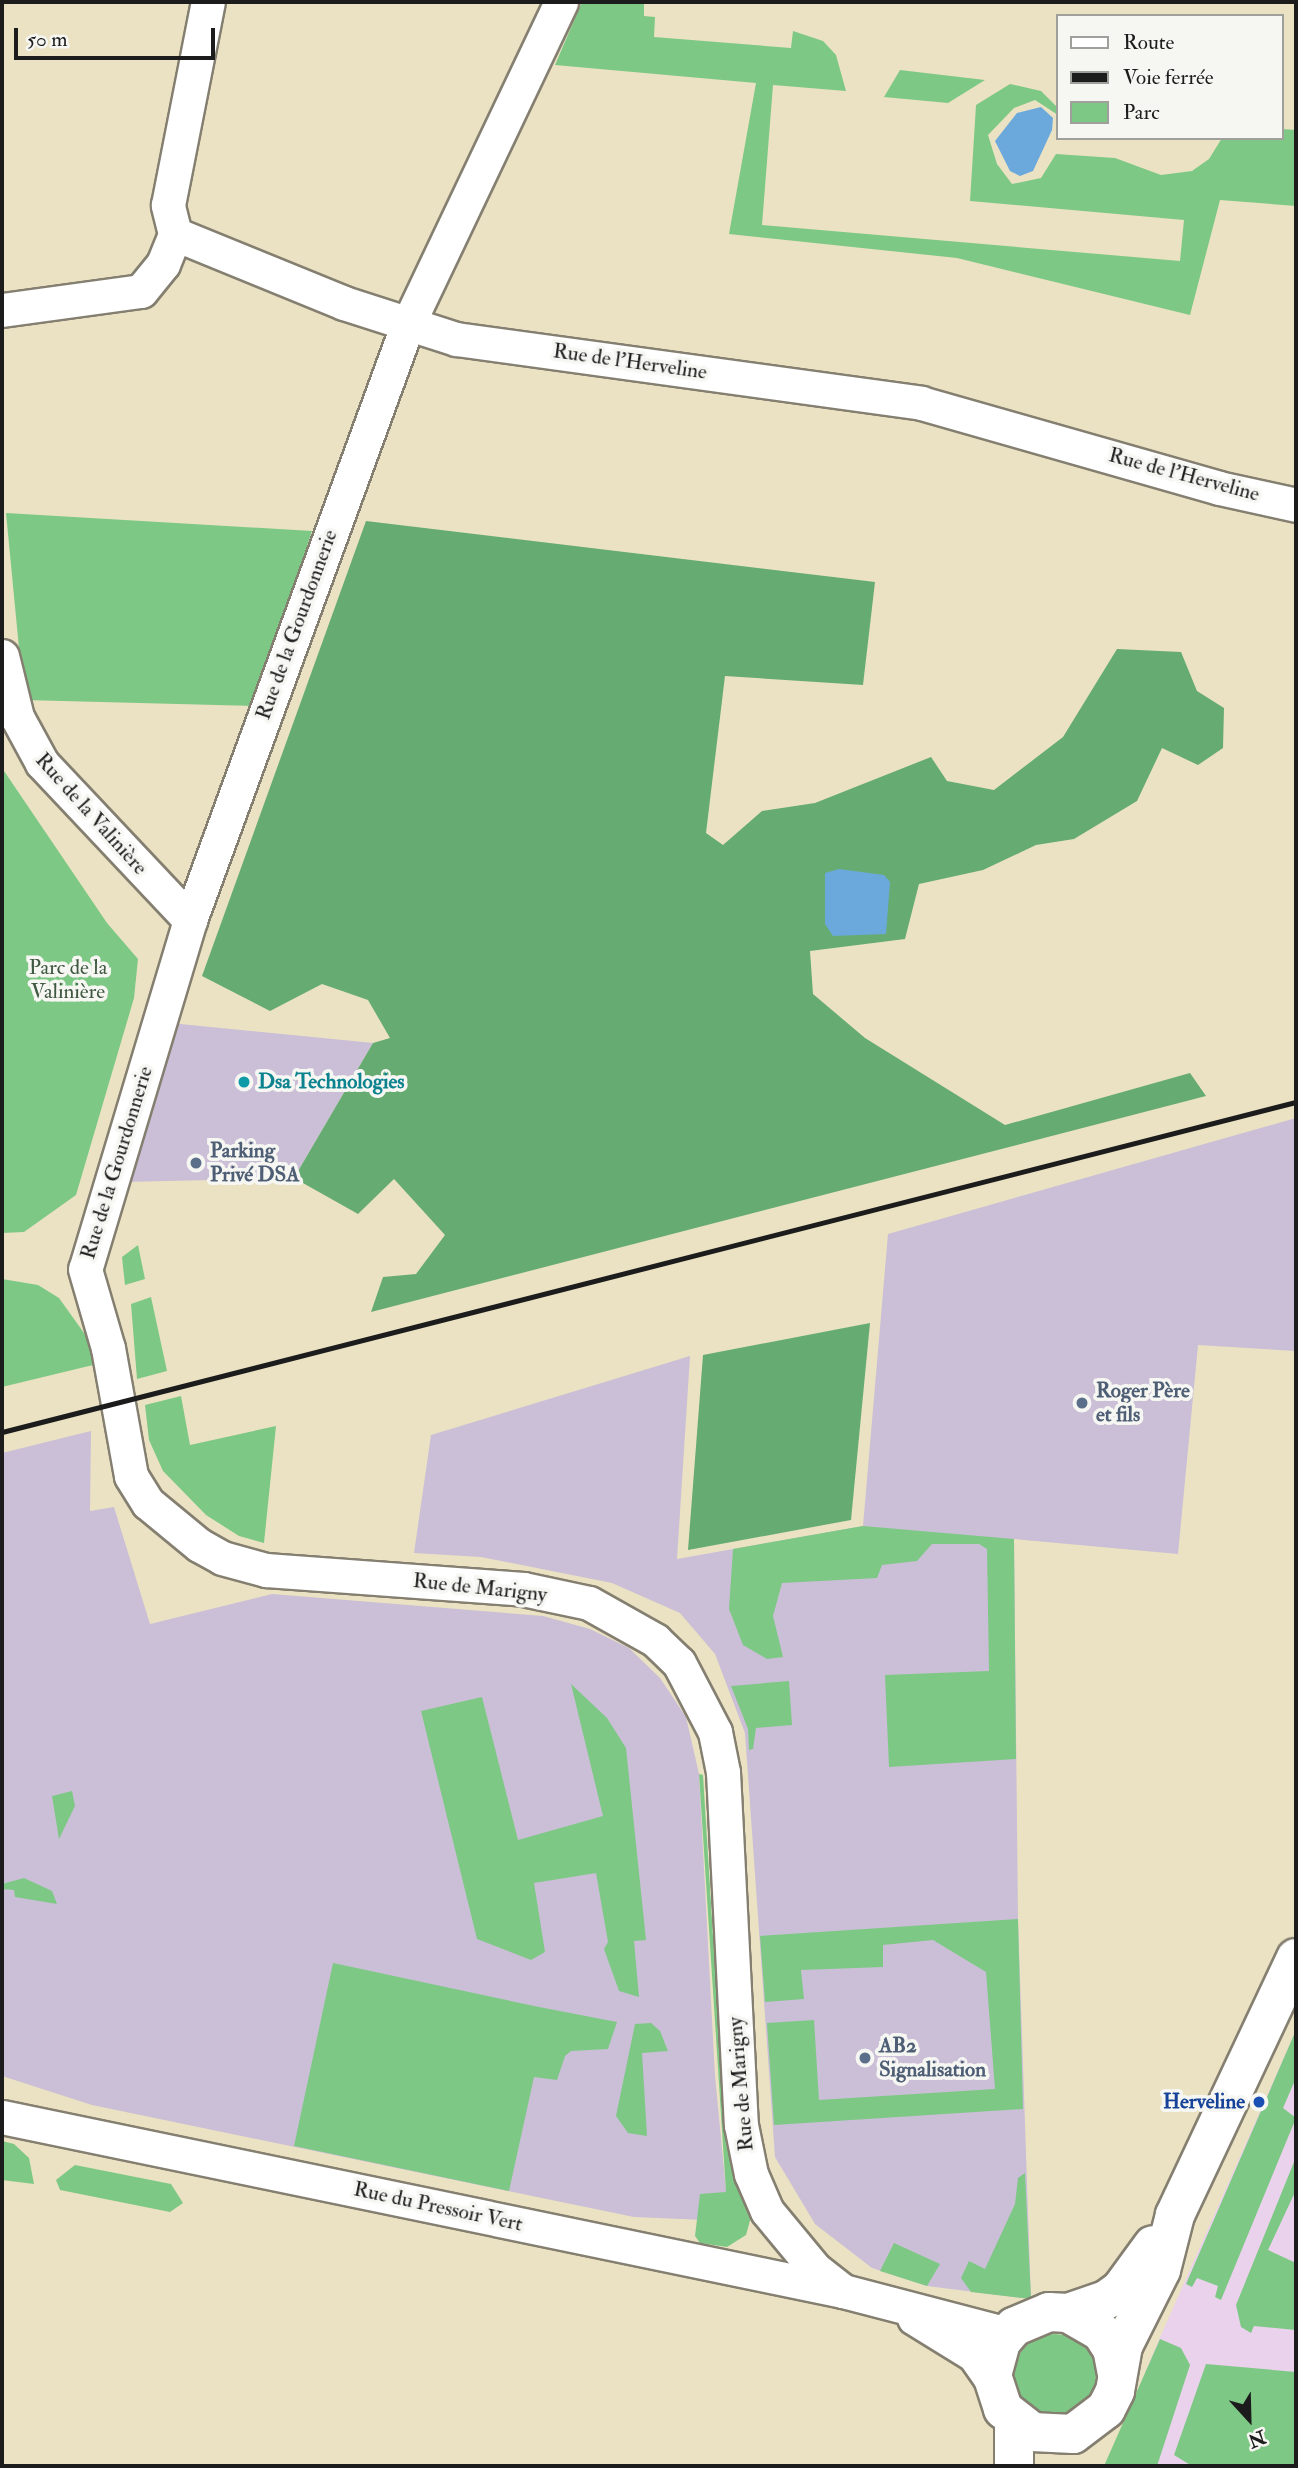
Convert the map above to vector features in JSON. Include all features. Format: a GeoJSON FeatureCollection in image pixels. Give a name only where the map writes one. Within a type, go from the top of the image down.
{"type":"FeatureCollection","features":[{"type":"Feature","properties":{"kind":"main road"},"geometry":{"type":"LineString","coordinates":[[1175,2215],[1161,2270],[1123,2346],[1106,2409],[1065,2450],[1052,2437],[1014,2422],[1003,2409],[994,2384],[994,2358],[1008,2334],[1030,2317],[1068,2313],[1106,2300],[1121,2289],[1175,2215],[1296,1958]]}},
{"type":"Feature","properties":{"kind":"main road"},"geometry":{"type":"LineString","coordinates":[[1068,2313],[1101,2332],[1112,2350],[1117,2374]]}},
{"type":"Feature","properties":{"kind":"main road"},"geometry":{"type":"LineString","coordinates":[[1014,2422],[1014,2466]]}},
{"type":"Feature","properties":{"kind":"street"},"geometry":{"type":"LineString","coordinates":[[2,310],[141,291],[163,264],[175,234],[168,205],[208,2]]}},
{"type":"Feature","properties":{"kind":"street","name":"Rue de la Gourdonnerie"},"geometry":{"type":"LineString","coordinates":[[85,1269],[190,920],[407,326],[561,2]]}},
{"type":"Feature","properties":{"kind":"street","name":"Rue de l'Herveline"},"geometry":{"type":"LineString","coordinates":[[175,234],[407,326],[456,339],[921,403],[1219,488],[1296,505]]}},
{"type":"Feature","properties":{"kind":"street","name":"Rue de la Valinière"},"geometry":{"type":"LineString","coordinates":[[2,656],[17,717],[42,763],[190,920]]}},
{"type":"Feature","properties":{"kind":"street","name":"Rue de Marigny"},"geometry":{"type":"LineString","coordinates":[[85,1269],[108,1348],[131,1476],[148,1503],[199,1545],[222,1558],[266,1570],[523,1589],[589,1603],[655,1640],[679,1663],[715,1732],[723,1772],[741,2125],[751,2174],[767,2211],[815,2269],[843,2291]]}},
{"type":"Feature","properties":{"kind":"street","name":"Rue du Pressoir Vert"},"geometry":{"type":"LineString","coordinates":[[2,2117],[843,2291],[1008,2334]]}},
{"type":"Feature","properties":{"kind":"street","name":"Rue du Pressoir Vert"},"geometry":{"type":"LineString","coordinates":[[874,2298],[936,2328],[974,2355],[994,2384]]}},
{"type":"Feature","properties":{"kind":"shaded area"},"geometry":{"type":"Polygon","coordinates":[[[170,1023],[373,1043],[294,1178],[122,1182],[170,1023]]]}},
{"type":"Feature","properties":{"kind":"shaded area"},"geometry":{"type":"Polygon","coordinates":[[[1296,1118],[1296,1351],[1198,1345],[1178,1554],[1014,1539],[1018,1919],[1031,2299],[927,2286],[872,2268],[815,2224],[775,2157],[745,1733],[715,1654],[680,1613],[612,1583],[481,1557],[414,1553],[431,1435],[690,1356],[677,1559],[863,1526],[888,1234],[1296,1118]]]}},
{"type":"Feature","properties":{"kind":"shaded area"},"geometry":{"type":"Polygon","coordinates":[[[91,1431],[90,1511],[114,1507],[150,1624],[272,1594],[543,1616],[590,1629],[629,1648],[660,1678],[686,1717],[699,1774],[715,2076],[729,2221],[634,2217],[92,2105],[2,2076],[2,1453],[91,1431]]]}},
{"type":"Feature","properties":{"kind":"shaded area"},"geometry":{"type":"Polygon","coordinates":[[[1296,2030],[1296,2466],[1106,2466],[1158,2342],[1296,2030]]]}},
{"type":"Feature","properties":{"kind":"green space"},"geometry":{"type":"Polygon","coordinates":[[[582,2],[644,2],[644,16],[655,17],[654,37],[791,48],[793,31],[823,41],[836,55],[846,91],[773,85],[762,225],[1180,261],[1184,220],[970,201],[976,105],[1010,84],[1041,91],[1056,106],[1056,114],[1035,100],[1014,108],[988,135],[997,164],[1012,184],[1041,178],[1056,154],[1115,158],[1161,175],[1192,171],[1209,159],[1221,140],[1284,140],[1284,129],[1296,130],[1296,206],[1220,200],[1190,315],[957,258],[729,234],[756,83],[555,65],[582,2]]]}},
{"type":"Feature","properties":{"kind":"green space"},"geometry":{"type":"Polygon","coordinates":[[[900,70],[985,80],[948,103],[884,97],[900,70]]]}},
{"type":"Feature","properties":{"kind":"green space"},"geometry":{"type":"Polygon","coordinates":[[[6,513],[312,531],[255,706],[24,700],[6,513]]]}},
{"type":"Feature","properties":{"kind":"green space"},"geometry":{"type":"Polygon","coordinates":[[[366,521],[875,582],[863,685],[725,676],[706,833],[723,845],[762,811],[815,803],[931,757],[947,781],[994,790],[1063,737],[1117,649],[1181,652],[1197,691],[1224,708],[1223,748],[1198,765],[1162,748],[1137,801],[1074,839],[1036,845],[983,870],[919,884],[905,939],[810,951],[813,994],[865,1038],[1005,1125],[1190,1073],[1206,1096],[371,1312],[383,1277],[416,1274],[445,1235],[394,1179],[358,1214],[294,1178],[373,1043],[390,1038],[368,1000],[322,984],[270,1011],[202,976],[366,521]]]}},
{"type":"Feature","properties":{"kind":"green space","name":"Parc de la Valinière"},"geometry":{"type":"Polygon","coordinates":[[[2,768],[107,923],[138,959],[134,998],[76,1195],[24,1232],[2,1233],[2,768]]]}},
{"type":"Feature","properties":{"kind":"green space"},"geometry":{"type":"Polygon","coordinates":[[[138,1245],[145,1279],[125,1285],[122,1257],[138,1245]]]}},
{"type":"Feature","properties":{"kind":"green space"},"geometry":{"type":"Polygon","coordinates":[[[2,1279],[38,1285],[59,1298],[89,1340],[93,1365],[2,1387],[2,1279]]]}},
{"type":"Feature","properties":{"kind":"green space"},"geometry":{"type":"Polygon","coordinates":[[[151,1297],[167,1371],[137,1379],[131,1304],[151,1297]]]}},
{"type":"Feature","properties":{"kind":"green space"},"geometry":{"type":"Polygon","coordinates":[[[870,1323],[851,1520],[688,1550],[703,1355],[870,1323]]]}},
{"type":"Feature","properties":{"kind":"green space"},"geometry":{"type":"Polygon","coordinates":[[[181,1396],[190,1445],[276,1426],[264,1543],[239,1536],[206,1515],[163,1471],[149,1440],[145,1405],[181,1396]]]}},
{"type":"Feature","properties":{"kind":"green space"},"geometry":{"type":"Polygon","coordinates":[[[863,1526],[1014,1539],[1016,1759],[889,1767],[885,1675],[989,1671],[987,1549],[979,1544],[932,1544],[917,1561],[882,1565],[877,1578],[782,1583],[773,1616],[783,1657],[767,1659],[743,1645],[729,1609],[733,1549],[863,1526]]]}},
{"type":"Feature","properties":{"kind":"green space"},"geometry":{"type":"Polygon","coordinates":[[[789,1681],[792,1725],[756,1728],[753,1749],[749,1750],[748,1729],[731,1686],[789,1681]]]}},
{"type":"Feature","properties":{"kind":"green space"},"geometry":{"type":"Polygon","coordinates":[[[571,1684],[607,1718],[626,1748],[646,1940],[634,1941],[639,1997],[619,1991],[604,1949],[608,1942],[596,1873],[534,1883],[545,1952],[531,1960],[477,1939],[421,1711],[482,1697],[518,1840],[603,1816],[571,1684]]]}},
{"type":"Feature","properties":{"kind":"green space"},"geometry":{"type":"Polygon","coordinates":[[[699,1774],[703,1775],[726,2145],[751,2217],[746,2235],[727,2247],[700,2243],[695,2236],[700,2194],[726,2192],[699,1774]]]}},
{"type":"Feature","properties":{"kind":"green space"},"geometry":{"type":"Polygon","coordinates":[[[72,1791],[75,1806],[59,1839],[52,1796],[72,1791]]]}},
{"type":"Feature","properties":{"kind":"green space"},"geometry":{"type":"Polygon","coordinates":[[[24,1878],[52,1891],[57,1904],[15,1897],[14,1890],[2,1889],[2,1884],[24,1878]]]}},
{"type":"Feature","properties":{"kind":"green space"},"geometry":{"type":"Polygon","coordinates":[[[1018,1919],[1023,2109],[774,2125],[767,2023],[814,2020],[819,2100],[995,2089],[986,1972],[933,1940],[883,1945],[883,1967],[801,1970],[804,1999],[765,2002],[760,1936],[1018,1919]]]}},
{"type":"Feature","properties":{"kind":"green space"},"geometry":{"type":"Polygon","coordinates":[[[333,1963],[617,2022],[608,2049],[571,2051],[565,2056],[557,2080],[534,2077],[509,2191],[294,2146],[333,1963]]]}},
{"type":"Feature","properties":{"kind":"green space"},"geometry":{"type":"Polygon","coordinates":[[[651,2023],[660,2031],[668,2051],[642,2053],[647,2136],[628,2133],[616,2116],[635,2024],[651,2023]]]}},
{"type":"Feature","properties":{"kind":"green space"},"geometry":{"type":"Polygon","coordinates":[[[1296,2030],[1296,2078],[1283,2108],[1296,2118],[1221,2300],[1215,2297],[1218,2286],[1197,2278],[1192,2287],[1186,2284],[1296,2030]]]}},
{"type":"Feature","properties":{"kind":"green space"},"geometry":{"type":"Polygon","coordinates":[[[2,2141],[14,2144],[29,2158],[34,2184],[2,2180],[2,2141]]]}},
{"type":"Feature","properties":{"kind":"green space"},"geometry":{"type":"Polygon","coordinates":[[[1296,2157],[1296,2190],[1268,2250],[1296,2263],[1296,2330],[1254,2326],[1251,2333],[1241,2327],[1236,2305],[1296,2157]]]}},
{"type":"Feature","properties":{"kind":"green space"},"geometry":{"type":"Polygon","coordinates":[[[75,2165],[171,2184],[183,2203],[170,2212],[60,2190],[56,2180],[75,2165]]]}},
{"type":"Feature","properties":{"kind":"green space"},"geometry":{"type":"Polygon","coordinates":[[[1025,2173],[1031,2299],[971,2292],[961,2278],[969,2261],[985,2269],[1015,2204],[1018,2178],[1025,2173]]]}},
{"type":"Feature","properties":{"kind":"green space"},"geometry":{"type":"Polygon","coordinates":[[[894,2243],[940,2264],[927,2286],[880,2271],[894,2243]]]}},
{"type":"Feature","properties":{"kind":"green space"},"geometry":{"type":"Polygon","coordinates":[[[1055,2334],[1071,2337],[1084,2346],[1093,2359],[1096,2375],[1093,2391],[1084,2404],[1071,2413],[1055,2416],[1039,2413],[1026,2404],[1017,2391],[1014,2375],[1017,2359],[1026,2346],[1039,2337],[1055,2334]]]}},
{"type":"Feature","properties":{"kind":"green space"},"geometry":{"type":"Polygon","coordinates":[[[1160,2339],[1181,2348],[1190,2365],[1157,2466],[1104,2466],[1160,2339]]]}},
{"type":"Feature","properties":{"kind":"green space"},"geometry":{"type":"Polygon","coordinates":[[[1206,2364],[1296,2372],[1296,2466],[1192,2466],[1174,2455],[1206,2364]]]}},
{"type":"Feature","properties":{"kind":"water"},"geometry":{"type":"Polygon","coordinates":[[[1041,107],[1053,118],[1052,130],[1033,171],[1020,176],[1010,171],[995,141],[1017,113],[1041,107]]]}},
{"type":"Feature","properties":{"kind":"water"},"geometry":{"type":"Polygon","coordinates":[[[839,869],[884,875],[890,882],[886,934],[833,936],[825,924],[825,873],[839,869]]]}},
{"type":"Feature","properties":{"kind":"railway"},"geometry":{"type":"LineString","coordinates":[[2,1432],[1296,1102]]}},
{"type":"Feature","properties":{"kind":"place","name":"Dsa Technologies"},"geometry":{"type":"Point","coordinates":[244,1082]}},
{"type":"Feature","properties":{"kind":"place","name":"Parking Privé DSA"},"geometry":{"type":"Point","coordinates":[196,1163]}},
{"type":"Feature","properties":{"kind":"place","name":"Roger Père et fils"},"geometry":{"type":"Point","coordinates":[1082,1403]}},
{"type":"Feature","properties":{"kind":"place","name":"AB2 Signalisation"},"geometry":{"type":"Point","coordinates":[865,2058]}},
{"type":"Feature","properties":{"kind":"place","name":"Herveline"},"geometry":{"type":"Point","coordinates":[1259,2102]}}]}
